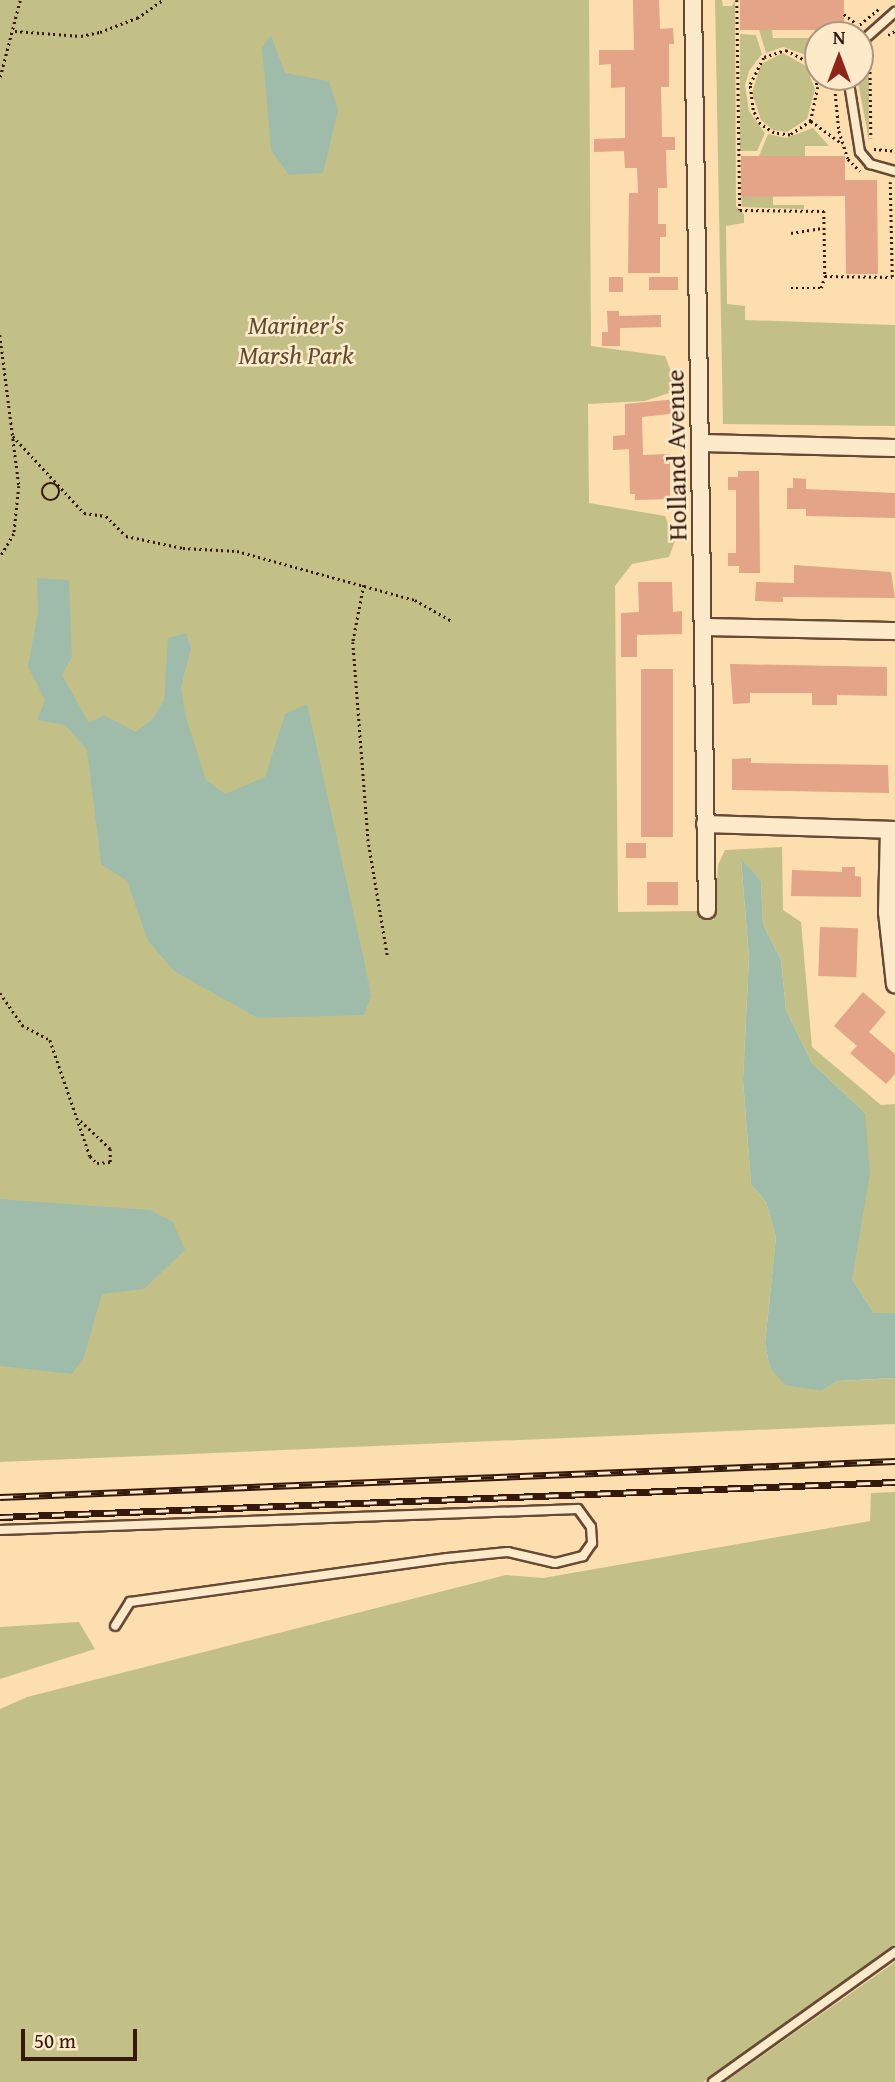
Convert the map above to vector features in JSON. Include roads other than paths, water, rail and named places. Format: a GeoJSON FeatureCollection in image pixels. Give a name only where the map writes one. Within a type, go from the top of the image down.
{"type":"FeatureCollection","features":[{"type":"Feature","properties":{"kind":"street","name":"Holland Avenue"},"geometry":{"type":"LineString","coordinates":[[693,0],[707,910]]}},
{"type":"Feature","properties":{"kind":"street"},"geometry":{"type":"LineString","coordinates":[[701,443],[895,448]]}},
{"type":"Feature","properties":{"kind":"street"},"geometry":{"type":"LineString","coordinates":[[703,626],[895,631]]}},
{"type":"Feature","properties":{"kind":"street"},"geometry":{"type":"LineString","coordinates":[[705,824],[892,830],[895,985]]}},
{"type":"Feature","properties":{"kind":"lane"},"geometry":{"type":"LineString","coordinates":[[874,31],[895,12]]}},
{"type":"Feature","properties":{"kind":"lane"},"geometry":{"type":"LineString","coordinates":[[850,91],[860,152],[870,164],[895,171]]}},
{"type":"Feature","properties":{"kind":"lane"},"geometry":{"type":"LineString","coordinates":[[0,1530],[578,1509],[591,1527],[592,1543],[583,1556],[555,1563],[508,1552],[484,1554],[130,1602],[115,1626]]}},
{"type":"Feature","properties":{"kind":"lane"},"geometry":{"type":"LineString","coordinates":[[713,2082],[895,1952]]}},
{"type":"Feature","properties":{"kind":"railway"},"geometry":{"type":"LineString","coordinates":[[0,1497],[895,1461]]}},
{"type":"Feature","properties":{"kind":"railway"},"geometry":{"type":"LineString","coordinates":[[0,1517],[895,1482]]}},
{"type":"Feature","properties":{"kind":"park label","name":"Mariner's Marsh Park"},"geometry":{"type":"Point","coordinates":[296,340]}}]}
